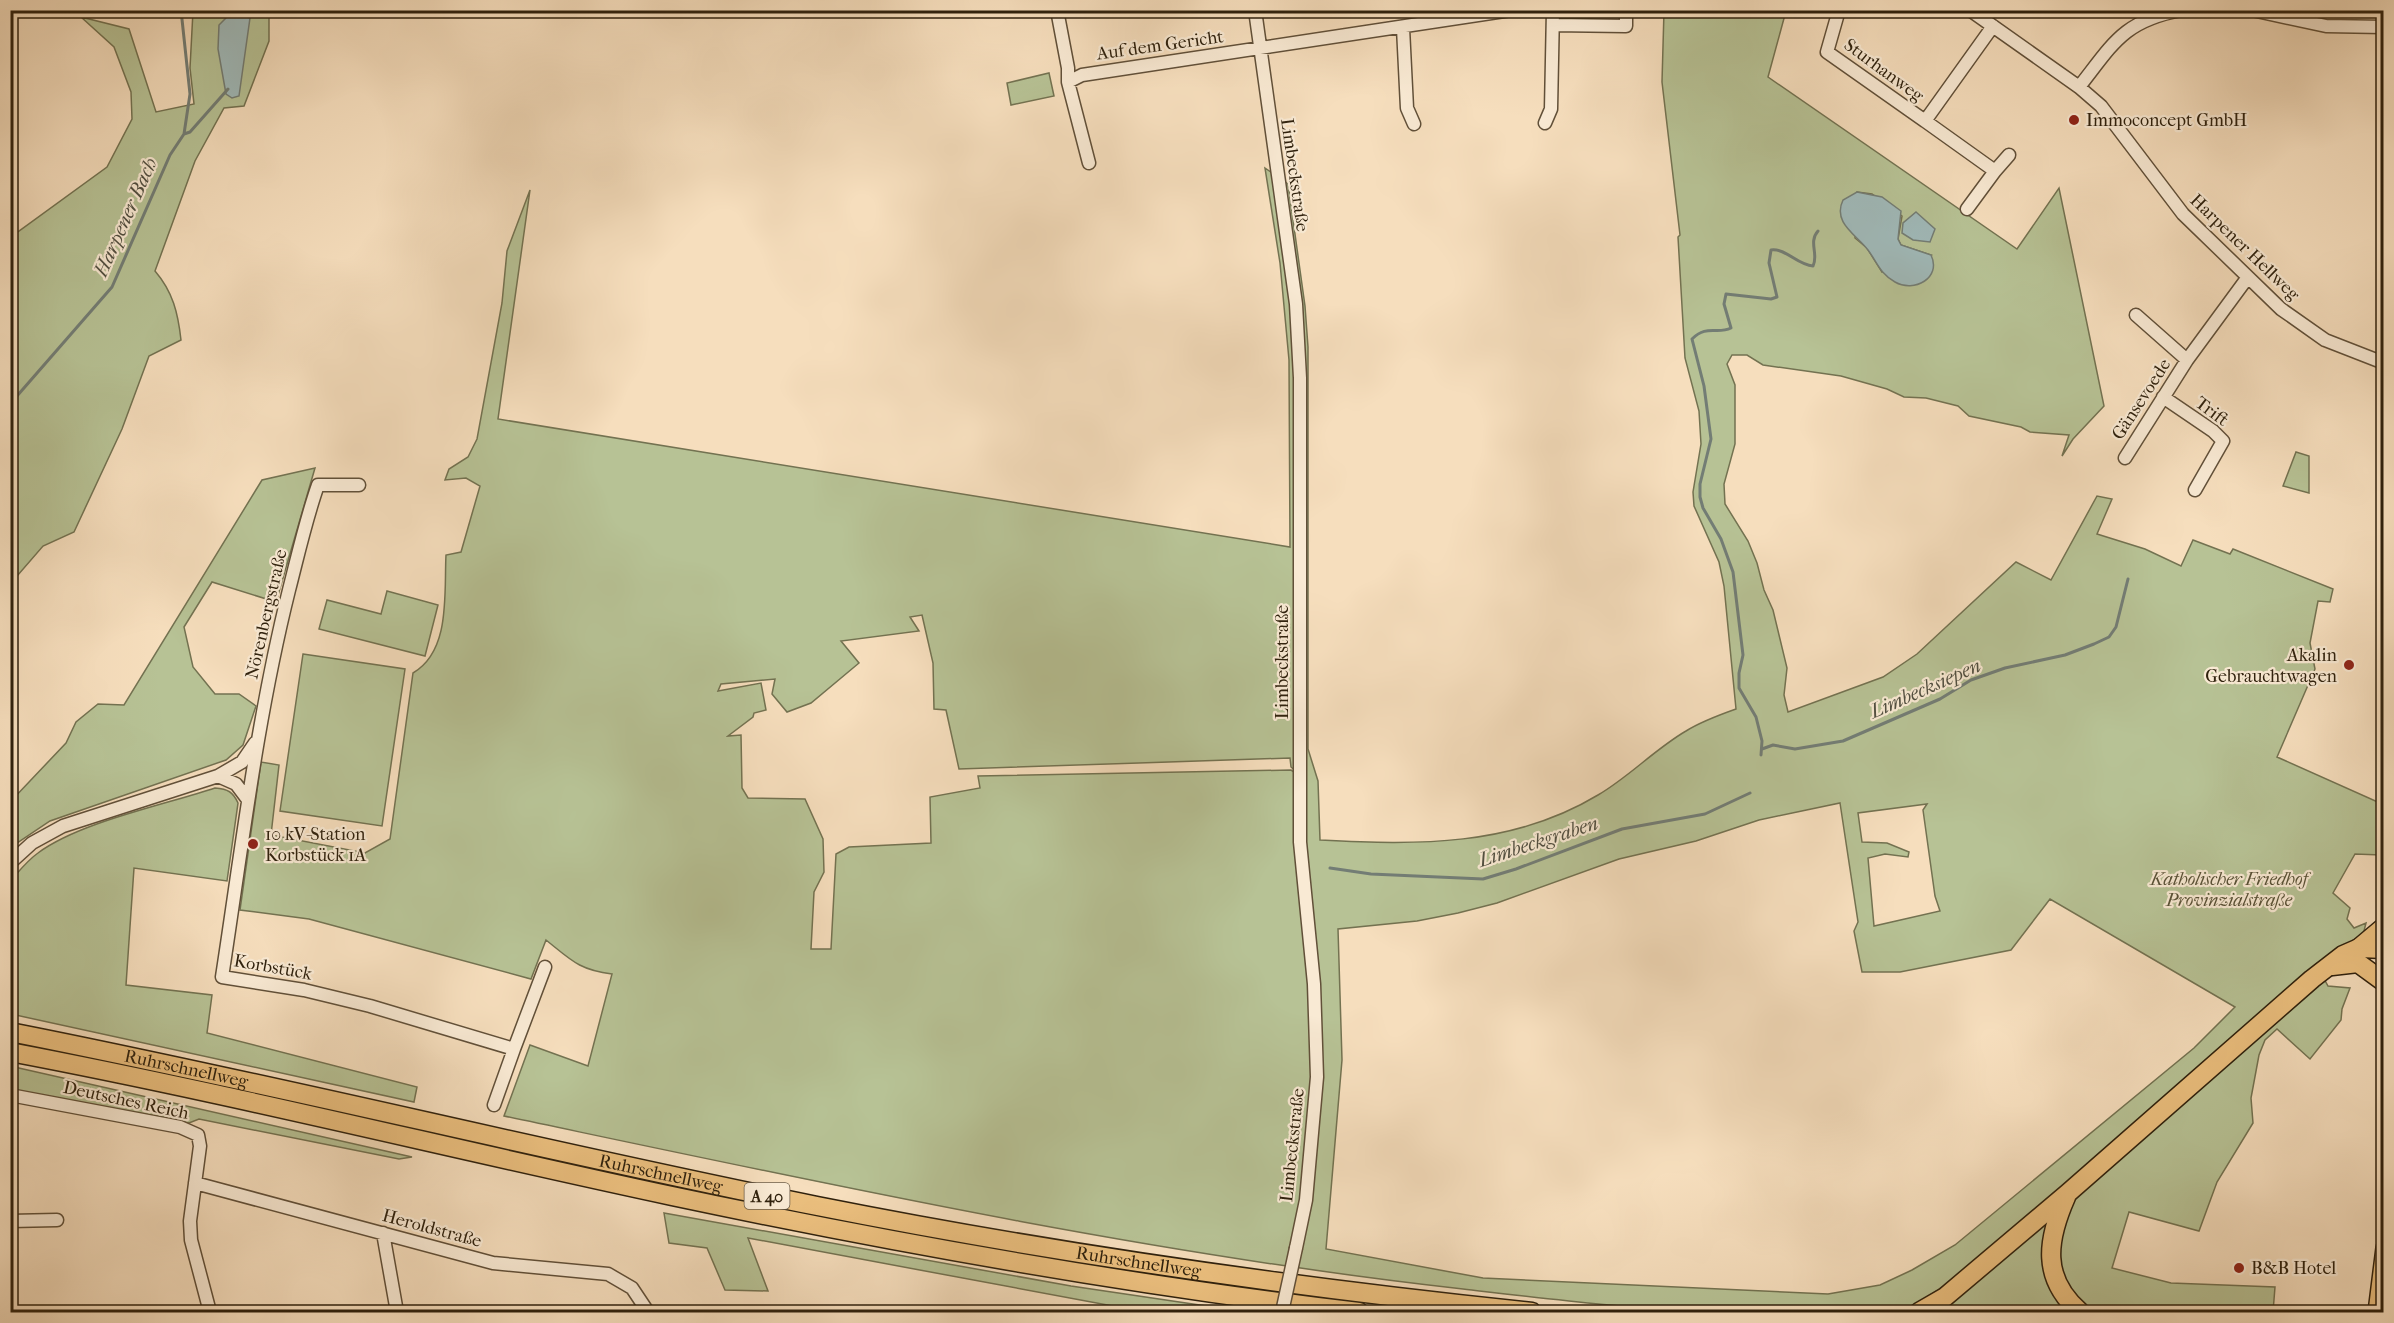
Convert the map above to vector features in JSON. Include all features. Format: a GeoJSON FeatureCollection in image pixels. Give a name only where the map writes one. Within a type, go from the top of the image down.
{"type":"FeatureCollection","features":[{"type":"Feature","properties":{"kind":"highway"},"geometry":{"type":"LineString","coordinates":[[2358,955],[2384,927]]}},
{"type":"Feature","properties":{"kind":"highway"},"geometry":{"type":"LineString","coordinates":[[1919,1312],[1945,1298],[2312,979],[2330,966],[2358,955],[2384,949]]}},
{"type":"Feature","properties":{"kind":"highway"},"geometry":{"type":"LineString","coordinates":[[2358,955],[2384,962]]}},
{"type":"Feature","properties":{"kind":"highway"},"geometry":{"type":"LineString","coordinates":[[2358,955],[2384,982]]}},
{"type":"Feature","properties":{"kind":"highway","name":"Ruhrschnellweg"},"geometry":{"type":"LineString","coordinates":[[10,1032],[229,1077],[688,1180],[912,1224],[1048,1248],[1252,1279],[1532,1312]]}},
{"type":"Feature","properties":{"kind":"highway","name":"Ruhrschnellweg"},"geometry":{"type":"LineString","coordinates":[[10,1052],[144,1078],[670,1195],[858,1233],[1086,1274],[1359,1312]]}},
{"type":"Feature","properties":{"kind":"highway"},"geometry":{"type":"LineString","coordinates":[[2068,1193],[2052,1232],[2050,1254],[2060,1287],[2080,1312]]}},
{"type":"Feature","properties":{"kind":"main road"},"geometry":{"type":"LineString","coordinates":[[2376,1312],[2384,1248]]}},
{"type":"Feature","properties":{"kind":"street"},"geometry":{"type":"LineString","coordinates":[[1057,10],[1068,68],[1068,82],[1089,163]]}},
{"type":"Feature","properties":{"kind":"street","name":"Limbeckstraße"},"geometry":{"type":"LineString","coordinates":[[1255,10],[1296,304],[1300,378],[1300,842],[1314,984],[1317,1077],[1307,1188],[1282,1312]]}},
{"type":"Feature","properties":{"kind":"street","name":"Auf dem Gericht"},"geometry":{"type":"LineString","coordinates":[[1068,82],[1082,75],[1510,10]]}},
{"type":"Feature","properties":{"kind":"street"},"geometry":{"type":"LineString","coordinates":[[1545,123],[1551,109],[1553,10]]}},
{"type":"Feature","properties":{"kind":"street"},"geometry":{"type":"LineString","coordinates":[[1553,25],[1626,26],[1626,10]]}},
{"type":"Feature","properties":{"kind":"street","name":"Sturhanweg"},"geometry":{"type":"LineString","coordinates":[[1839,10],[1827,52],[1995,171]]}},
{"type":"Feature","properties":{"kind":"street","name":"Harpener Hellweg"},"geometry":{"type":"LineString","coordinates":[[1970,10],[2079,87],[2101,106],[2182,214],[2281,309],[2325,340],[2384,363]]}},
{"type":"Feature","properties":{"kind":"street"},"geometry":{"type":"LineString","coordinates":[[2079,87],[2109,47],[2137,16],[2181,10]]}},
{"type":"Feature","properties":{"kind":"street"},"geometry":{"type":"LineString","coordinates":[[2252,10],[2326,26],[2384,27]]}},
{"type":"Feature","properties":{"kind":"street","name":"Sturhanweg"},"geometry":{"type":"LineString","coordinates":[[1925,121],[1993,26]]}},
{"type":"Feature","properties":{"kind":"street"},"geometry":{"type":"LineString","coordinates":[[1403,28],[1407,108],[1414,124]]}},
{"type":"Feature","properties":{"kind":"street"},"geometry":{"type":"LineString","coordinates":[[1967,209],[2009,155]]}},
{"type":"Feature","properties":{"kind":"street","name":"Gänsevoede"},"geometry":{"type":"LineString","coordinates":[[2125,458],[2187,360],[2248,277]]}},
{"type":"Feature","properties":{"kind":"street","name":"Gänsevoede"},"geometry":{"type":"LineString","coordinates":[[2136,315],[2187,360]]}},
{"type":"Feature","properties":{"kind":"street","name":"Trift"},"geometry":{"type":"LineString","coordinates":[[2163,398],[2213,431],[2223,441],[2195,490]]}},
{"type":"Feature","properties":{"kind":"street","name":"Nörenbergstraße"},"geometry":{"type":"LineString","coordinates":[[10,863],[32,843],[63,826],[218,776],[242,762],[257,740],[276,644],[318,485],[359,485]]}},
{"type":"Feature","properties":{"kind":"street","name":"Korbstück"},"geometry":{"type":"LineString","coordinates":[[257,740],[222,977],[303,990],[370,1006],[514,1049]]}},
{"type":"Feature","properties":{"kind":"street"},"geometry":{"type":"LineString","coordinates":[[218,776],[236,784],[248,800]]}},
{"type":"Feature","properties":{"kind":"street"},"geometry":{"type":"LineString","coordinates":[[494,1105],[544,967]]}},
{"type":"Feature","properties":{"kind":"street","name":"Deutsches Reich"},"geometry":{"type":"LineString","coordinates":[[10,1095],[190,1130],[198,1135],[200,1146],[190,1221],[191,1240],[210,1312]]}},
{"type":"Feature","properties":{"kind":"street","name":"Heroldstraße"},"geometry":{"type":"LineString","coordinates":[[195,1183],[509,1266],[608,1275],[633,1288],[648,1312]]}},
{"type":"Feature","properties":{"kind":"street"},"geometry":{"type":"LineString","coordinates":[[10,1221],[57,1220]]}},
{"type":"Feature","properties":{"kind":"street"},"geometry":{"type":"LineString","coordinates":[[383,1233],[397,1312]]}},
{"type":"Feature","properties":{"kind":"green space"},"geometry":{"type":"Polygon","coordinates":[[[193,11],[256,11],[269,15],[269,41],[244,106],[224,108],[195,161],[155,271],[174,303],[181,340],[149,356],[122,429],[74,532],[43,546],[11,583],[11,237],[107,167],[132,119],[131,92],[114,47],[81,17],[129,29],[156,112],[194,104],[190,68],[193,11]]]}},
{"type":"Feature","properties":{"kind":"green space","name":"Katholischer Friedhof Provinzialstraße"},"geometry":{"type":"Polygon","coordinates":[[[1664,11],[1786,11],[1768,77],[2017,249],[2059,188],[2104,406],[2073,439],[2062,456],[2069,435],[2030,432],[2021,427],[1969,416],[1958,406],[1926,398],[1904,397],[1887,389],[1841,376],[1763,365],[1747,355],[1732,355],[1727,364],[1735,385],[1735,444],[1724,484],[1725,504],[1748,541],[1773,610],[1787,668],[1784,695],[1788,712],[1883,677],[1917,654],[2016,562],[2051,580],[2097,496],[2112,499],[2097,534],[2145,549],[2181,566],[2193,540],[2230,554],[2233,549],[2333,589],[2330,602],[2318,601],[2310,643],[2315,669],[2277,757],[2380,803],[2381,855],[2355,854],[2333,893],[2350,908],[2347,919],[2354,928],[2366,923],[2363,935],[2316,964],[2328,986],[2350,988],[2342,1009],[2341,1020],[2310,1059],[2277,1029],[2265,1040],[2259,1055],[2251,1098],[2253,1123],[2217,1182],[2199,1231],[2129,1212],[2112,1268],[2171,1283],[2275,1287],[2273,1312],[2096,1312],[2073,1296],[2061,1273],[2059,1231],[2072,1204],[1916,1304],[1893,1312],[1766,1313],[1658,1309],[1342,1274],[1101,1236],[862,1191],[504,1116],[530,1045],[588,1066],[612,974],[583,967],[546,940],[531,979],[309,919],[240,910],[261,762],[279,765],[271,835],[365,853],[390,839],[413,673],[434,651],[440,636],[445,603],[446,555],[461,552],[480,486],[466,478],[445,480],[449,469],[468,457],[477,439],[502,303],[507,251],[530,190],[498,419],[1290,547],[1289,360],[1280,263],[1265,168],[1288,184],[1305,306],[1308,347],[1308,749],[1318,781],[1320,840],[1428,842],[1463,839],[1532,825],[1565,812],[1598,795],[1686,731],[1704,721],[1736,709],[1724,586],[1719,562],[1694,506],[1693,492],[1701,444],[1699,411],[1685,358],[1678,237],[1680,235],[1662,82],[1664,11]],[[1857,192],[1855,238],[1867,248],[1882,272],[1931,255],[1901,245],[1898,239],[1902,216],[1872,194],[1857,192]],[[922,615],[910,617],[919,631],[841,641],[859,663],[811,703],[787,712],[772,694],[775,679],[721,684],[718,691],[761,683],[766,710],[754,713],[753,717],[728,736],[741,735],[742,788],[748,798],[805,799],[823,839],[824,872],[814,892],[811,949],[831,949],[836,854],[849,847],[931,843],[930,797],[980,788],[978,776],[1291,770],[1302,777],[1291,767],[1290,758],[959,769],[946,710],[934,709],[933,663],[922,615]],[[1840,803],[1759,820],[1696,841],[1619,859],[1497,903],[1417,921],[1338,929],[1342,1060],[1326,1249],[1483,1278],[1828,1294],[1880,1285],[1912,1270],[1955,1245],[2194,1048],[2235,1007],[2050,899],[2011,950],[1900,972],[1862,972],[1854,931],[1858,922],[1840,803]],[[1927,804],[1858,813],[1862,842],[1887,843],[1909,852],[1908,857],[1885,854],[1868,858],[1874,926],[1940,911],[1935,896],[1923,810],[1927,804]]]}},
{"type":"Feature","properties":{"kind":"green space"},"geometry":{"type":"Polygon","coordinates":[[[1049,73],[1054,96],[1011,105],[1007,83],[1049,73]]]}},
{"type":"Feature","properties":{"kind":"green space"},"geometry":{"type":"Polygon","coordinates":[[[2296,452],[2309,456],[2309,493],[2283,486],[2296,452]]]}},
{"type":"Feature","properties":{"kind":"green space"},"geometry":{"type":"Polygon","coordinates":[[[315,468],[276,602],[212,582],[184,627],[193,667],[215,694],[239,694],[256,706],[243,745],[226,760],[50,821],[11,847],[11,801],[66,743],[76,722],[98,704],[124,705],[262,480],[315,468]]]}},
{"type":"Feature","properties":{"kind":"green space"},"geometry":{"type":"Polygon","coordinates":[[[387,591],[438,605],[425,656],[319,629],[327,600],[381,614],[387,591]]]}},
{"type":"Feature","properties":{"kind":"green space"},"geometry":{"type":"Polygon","coordinates":[[[303,654],[405,669],[382,826],[280,811],[303,654]]]}},
{"type":"Feature","properties":{"kind":"green space"},"geometry":{"type":"Polygon","coordinates":[[[215,788],[230,792],[238,803],[227,881],[134,868],[126,985],[212,995],[207,1033],[417,1087],[414,1102],[11,1014],[12,879],[21,869],[38,853],[76,832],[123,815],[215,788]]]}},
{"type":"Feature","properties":{"kind":"green space"},"geometry":{"type":"Polygon","coordinates":[[[10,1066],[412,1157],[399,1159],[199,1119],[189,1123],[11,1090],[10,1066]]]}},
{"type":"Feature","properties":{"kind":"green space"},"geometry":{"type":"Polygon","coordinates":[[[664,1213],[1071,1286],[1247,1312],[1145,1312],[748,1238],[768,1291],[725,1290],[707,1248],[669,1243],[664,1213]]]}},
{"type":"Feature","properties":{"kind":"green space"},"geometry":{"type":"Polygon","coordinates":[[[2049,1215],[2045,1230],[2045,1255],[2052,1276],[2071,1312],[1935,1312],[2049,1215]]]}},
{"type":"Feature","properties":{"kind":"water"},"geometry":{"type":"Polygon","coordinates":[[[233,11],[250,18],[239,96],[232,98],[226,94],[218,49],[219,25],[233,11]]]}},
{"type":"Feature","properties":{"kind":"water"},"geometry":{"type":"Polygon","coordinates":[[[1857,192],[1882,197],[1901,211],[1898,239],[1901,245],[1931,255],[1933,270],[1924,281],[1910,286],[1890,279],[1868,250],[1847,228],[1840,208],[1843,200],[1857,192]]]}},
{"type":"Feature","properties":{"kind":"water"},"geometry":{"type":"Polygon","coordinates":[[[1916,212],[1935,229],[1930,242],[1913,240],[1902,233],[1903,223],[1916,212]]]}},
{"type":"Feature","properties":{"kind":"waterway","name":"Harpener Bach"},"geometry":{"type":"LineString","coordinates":[[10,404],[112,287],[170,155],[184,134],[190,94],[181,10]]}},
{"type":"Feature","properties":{"kind":"waterway"},"geometry":{"type":"LineString","coordinates":[[184,134],[190,132],[228,89]]}},
{"type":"Feature","properties":{"kind":"waterway","name":"Limbeckgraben"},"geometry":{"type":"LineString","coordinates":[[1761,755],[1762,741],[1756,717],[1739,688],[1739,673],[1743,655],[1733,572],[1721,539],[1703,508],[1700,497],[1700,484],[1711,439],[1704,386],[1692,339],[1702,332],[1731,328],[1724,304],[1726,294],[1771,299],[1777,297],[1769,263],[1771,250],[1782,252],[1813,266],[1815,262],[1814,240],[1818,231]]}},
{"type":"Feature","properties":{"kind":"waterway","name":"Limbecksiepen"},"geometry":{"type":"LineString","coordinates":[[1762,749],[1773,745],[1795,749],[1843,741],[1940,699],[1971,680],[2005,668],[2065,655],[2094,644],[2109,637],[2116,627],[2128,579]]}},
{"type":"Feature","properties":{"kind":"waterway","name":"Limbeckgraben"},"geometry":{"type":"LineString","coordinates":[[1330,868],[1371,874],[1483,879],[1622,829],[1705,814],[1750,793]]}},
{"type":"Feature","properties":{"kind":"place","name":"Immoconcept GmbH"},"geometry":{"type":"Point","coordinates":[2074,120]}},
{"type":"Feature","properties":{"kind":"place","name":"Akalin Gebrauchtwagen"},"geometry":{"type":"Point","coordinates":[2349,665]}},
{"type":"Feature","properties":{"kind":"place","name":"10 kV-Station Korbstück 1A"},"geometry":{"type":"Point","coordinates":[253,844]}},
{"type":"Feature","properties":{"kind":"place","name":"B&B Hotel"},"geometry":{"type":"Point","coordinates":[2239,1268]}}]}
